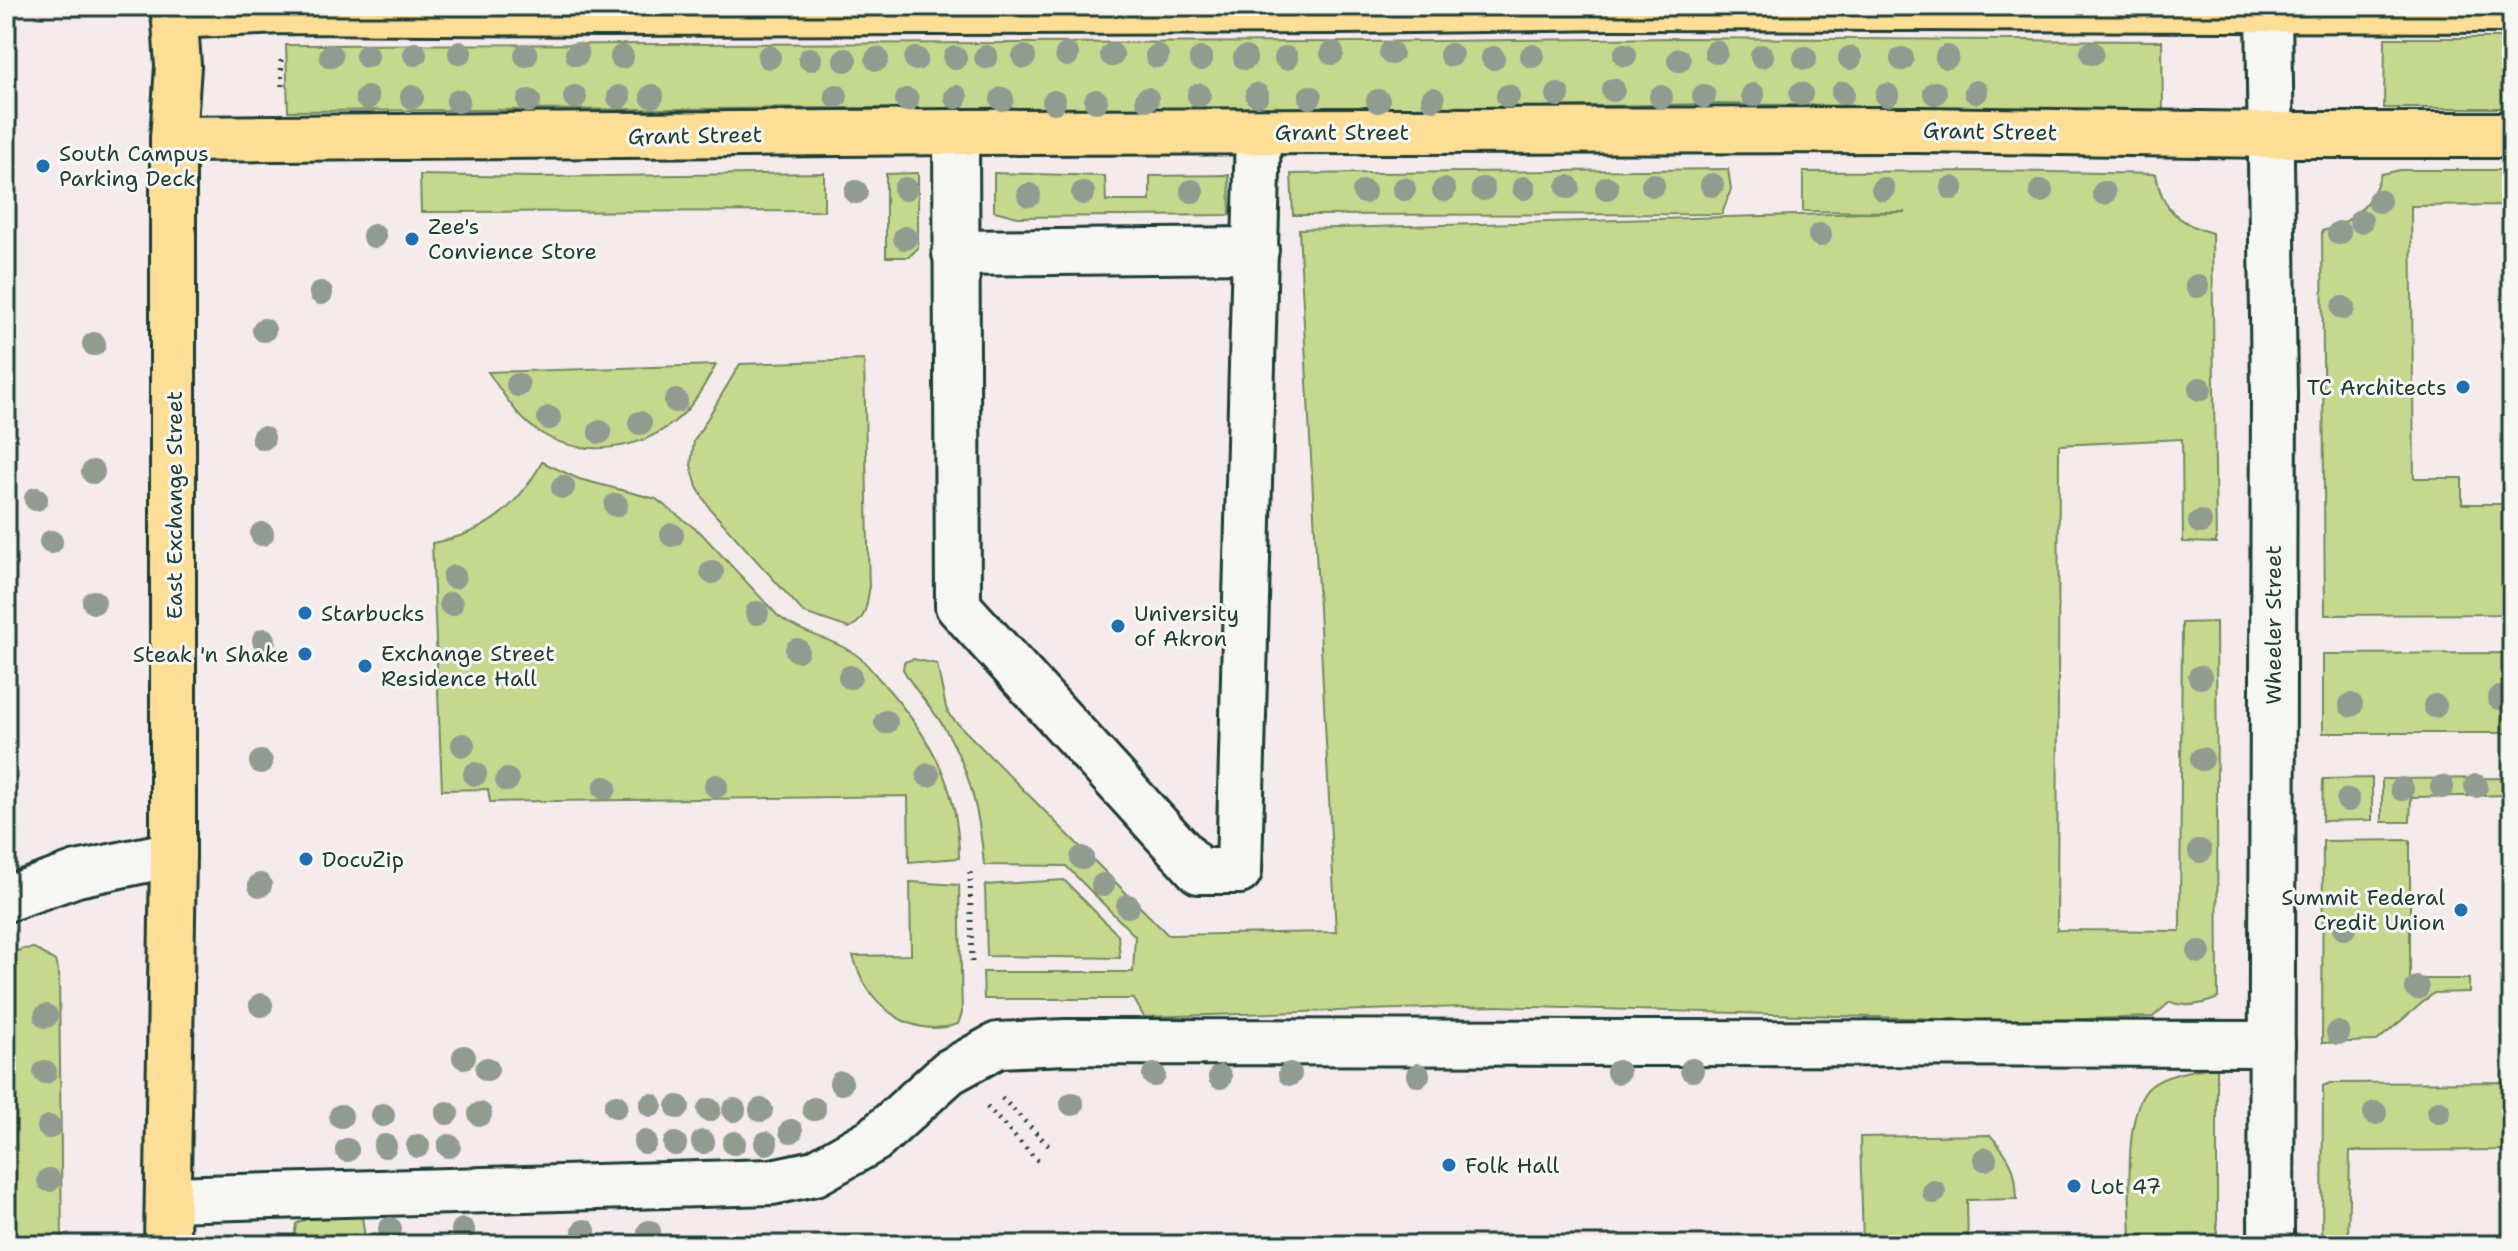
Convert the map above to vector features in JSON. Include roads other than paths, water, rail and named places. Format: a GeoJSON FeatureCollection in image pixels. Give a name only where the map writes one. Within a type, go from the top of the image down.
{"type":"FeatureCollection","features":[{"type":"Feature","properties":{"kind":"main road"},"geometry":{"type":"LineString","coordinates":[[174,11],[665,13],[2269,6],[2512,10]]}},
{"type":"Feature","properties":{"kind":"main road","name":"East Exchange Street"},"geometry":{"type":"LineString","coordinates":[[167,1245],[173,854],[173,139],[178,66],[174,11]]}},
{"type":"Feature","properties":{"kind":"main road","name":"Grant Street"},"geometry":{"type":"LineString","coordinates":[[173,139],[956,132],[1916,130],[2512,135]]}},
{"type":"Feature","properties":{"kind":"street","name":"Wheeler Street"},"geometry":{"type":"LineString","coordinates":[[2269,6],[2274,393],[2271,1245]]}},
{"type":"Feature","properties":{"kind":"street"},"geometry":{"type":"LineString","coordinates":[[956,132],[958,606],[1199,871],[1239,871],[1258,132]]}},
{"type":"Feature","properties":{"kind":"street"},"geometry":{"type":"LineString","coordinates":[[955,253],[1256,250]]}},
{"type":"Feature","properties":{"kind":"street"},"geometry":{"type":"LineString","coordinates":[[6,899],[77,874],[173,854]]}},
{"type":"Feature","properties":{"kind":"street"},"geometry":{"type":"LineString","coordinates":[[168,1199],[772,1182],[815,1173],[875,1139],[949,1072],[998,1045],[1066,1042],[2272,1044]]}},
{"type":"Feature","properties":{"kind":"place","name":"South Campus Parking Deck"},"geometry":{"type":"Point","coordinates":[43,166]}},
{"type":"Feature","properties":{"kind":"place","name":"Zee's Convience Store"},"geometry":{"type":"Point","coordinates":[412,239]}},
{"type":"Feature","properties":{"kind":"place","name":"TC Architects"},"geometry":{"type":"Point","coordinates":[2463,387]}},
{"type":"Feature","properties":{"kind":"place","name":"Starbucks"},"geometry":{"type":"Point","coordinates":[305,613]}},
{"type":"Feature","properties":{"kind":"place","name":"University of Akron"},"geometry":{"type":"Point","coordinates":[1118,626]}},
{"type":"Feature","properties":{"kind":"place","name":"Steak 'n Shake"},"geometry":{"type":"Point","coordinates":[305,654]}},
{"type":"Feature","properties":{"kind":"place","name":"Exchange Street Residence Hall"},"geometry":{"type":"Point","coordinates":[365,666]}},
{"type":"Feature","properties":{"kind":"place","name":"DocuZip"},"geometry":{"type":"Point","coordinates":[306,859]}},
{"type":"Feature","properties":{"kind":"place","name":"Summit Federal Credit Union"},"geometry":{"type":"Point","coordinates":[2461,910]}},
{"type":"Feature","properties":{"kind":"place","name":"Folk Hall"},"geometry":{"type":"Point","coordinates":[1449,1165]}},
{"type":"Feature","properties":{"kind":"place","name":"Lot 47"},"geometry":{"type":"Point","coordinates":[2074,1186]}}]}
